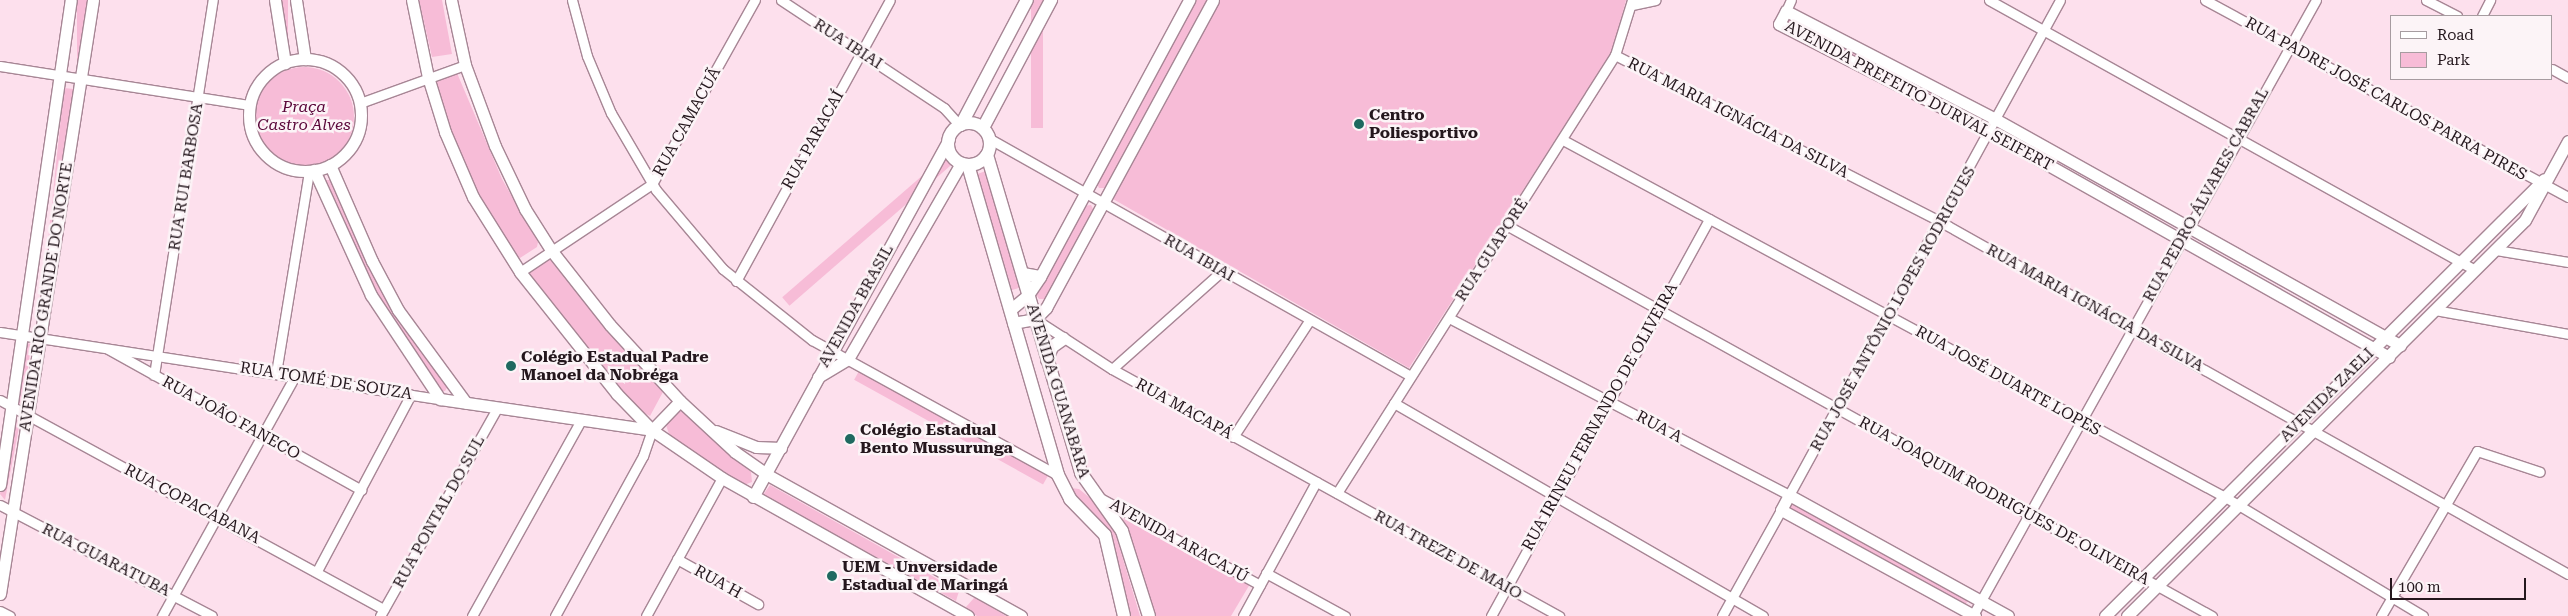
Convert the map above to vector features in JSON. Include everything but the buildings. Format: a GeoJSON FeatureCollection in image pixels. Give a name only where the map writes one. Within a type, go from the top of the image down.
{"type":"FeatureCollection","features":[{"type":"Feature","properties":{"kind":"main road"},"geometry":{"type":"LineString","coordinates":[[1027,0],[960,125],[949,139],[949,149],[965,164],[987,154],[986,134],[1051,0]]}},
{"type":"Feature","properties":{"kind":"main road"},"geometry":{"type":"LineString","coordinates":[[960,125],[986,134]]}},
{"type":"Feature","properties":{"kind":"main road","name":"AVENIDA GUANABARA"},"geometry":{"type":"LineString","coordinates":[[987,154],[1081,473],[1099,497],[1126,542],[1136,585],[1149,616]]}},
{"type":"Feature","properties":{"kind":"main road","name":"AVENIDA GUANABARA"},"geometry":{"type":"LineString","coordinates":[[965,164],[1058,475],[1070,499],[1105,535],[1124,616]]}},
{"type":"Feature","properties":{"kind":"main road"},"geometry":{"type":"LineString","coordinates":[[1022,274],[1040,277]]}},
{"type":"Feature","properties":{"kind":"main road"},"geometry":{"type":"LineString","coordinates":[[1047,360],[1052,346],[1064,339]]}},
{"type":"Feature","properties":{"kind":"street","name":"AVENIDA RIO GRANDE DO NORTE"},"geometry":{"type":"LineString","coordinates":[[0,485],[72,0]]}},
{"type":"Feature","properties":{"kind":"street","name":"AVENIDA RIO GRANDE DO NORTE"},"geometry":{"type":"LineString","coordinates":[[0,594],[93,0]]}},
{"type":"Feature","properties":{"kind":"street","name":"RUA RUI BARBOSA"},"geometry":{"type":"LineString","coordinates":[[154,374],[213,0]]}},
{"type":"Feature","properties":{"kind":"street"},"geometry":{"type":"LineString","coordinates":[[275,0],[285,63]]}},
{"type":"Feature","properties":{"kind":"street"},"geometry":{"type":"LineString","coordinates":[[296,0],[305,59]]}},
{"type":"Feature","properties":{"kind":"street"},"geometry":{"type":"LineString","coordinates":[[412,0],[428,76],[458,165],[489,225],[520,272],[588,359],[652,430],[753,497],[968,616]]}},
{"type":"Feature","properties":{"kind":"street"},"geometry":{"type":"LineString","coordinates":[[451,0],[465,65],[495,146],[525,208],[551,250],[610,325],[680,401],[766,474],[1021,616]]}},
{"type":"Feature","properties":{"kind":"street"},"geometry":{"type":"LineString","coordinates":[[572,0],[586,56],[611,112],[652,184],[685,229],[736,281],[790,325],[830,350],[1058,475]]}},
{"type":"Feature","properties":{"kind":"street","name":"RUA CAMACUÃ"},"geometry":{"type":"LineString","coordinates":[[520,272],[652,184],[755,0]]}},
{"type":"Feature","properties":{"kind":"street","name":"RUA IBIAI"},"geometry":{"type":"LineString","coordinates":[[781,0],[944,108],[960,125]]}},
{"type":"Feature","properties":{"kind":"street","name":"RUA PARACAÍ"},"geometry":{"type":"LineString","coordinates":[[736,281],[890,0]]}},
{"type":"Feature","properties":{"kind":"street"},"geometry":{"type":"LineString","coordinates":[[1012,317],[1040,277],[1084,191],[1189,0]]}},
{"type":"Feature","properties":{"kind":"street"},"geometry":{"type":"LineString","coordinates":[[1012,317],[1035,319],[1046,308],[1213,0]]}},
{"type":"Feature","properties":{"kind":"street"},"geometry":{"type":"LineString","coordinates":[[1632,2],[1655,0]]}},
{"type":"Feature","properties":{"kind":"street"},"geometry":{"type":"LineString","coordinates":[[1786,11],[1791,0]]}},
{"type":"Feature","properties":{"kind":"street"},"geometry":{"type":"LineString","coordinates":[[1989,0],[2237,139],[2464,261],[2475,270]]}},
{"type":"Feature","properties":{"kind":"street","name":"RUA JOSÉ ANTÔNIO LOPES RODRIGUES"},"geometry":{"type":"LineString","coordinates":[[1722,616],[1890,316],[2060,0]]}},
{"type":"Feature","properties":{"kind":"street","name":"RUA PADRE JOSÉ CARLOS PARRA PIRES"},"geometry":{"type":"LineString","coordinates":[[2205,0],[2288,48],[2568,197]]}},
{"type":"Feature","properties":{"kind":"street","name":"RUA PEDRO ÁLVARES CABRAL"},"geometry":{"type":"LineString","coordinates":[[1974,615],[1980,600],[2079,420],[2316,0]]}},
{"type":"Feature","properties":{"kind":"street"},"geometry":{"type":"LineString","coordinates":[[2426,0],[2454,15]]}},
{"type":"Feature","properties":{"kind":"street"},"geometry":{"type":"LineString","coordinates":[[2482,15],[2490,0]]}},
{"type":"Feature","properties":{"kind":"street","name":"RUA GUAPORÉ"},"geometry":{"type":"LineString","coordinates":[[1337,493],[1410,376],[1563,140],[1615,55],[1632,2]]}},
{"type":"Feature","properties":{"kind":"street","name":"AVENIDA PREFEITO DURVAL SEIFERT"},"geometry":{"type":"LineString","coordinates":[[2389,357],[1990,132],[1779,24],[1786,11],[1997,120],[2400,345]]}},
{"type":"Feature","properties":{"kind":"street","name":"RUA MARIA IGNÁCIA DA SILVA"},"geometry":{"type":"LineString","coordinates":[[1615,55],[1941,222],[2132,328],[2446,508],[2568,574]]}},
{"type":"Feature","properties":{"kind":"street"},"geometry":{"type":"LineString","coordinates":[[305,59],[326,63],[340,72],[351,83],[360,103],[356,139],[330,165],[311,171],[286,168],[266,156],[253,138],[250,105],[262,79],[285,63],[305,59]]}},
{"type":"Feature","properties":{"kind":"street"},"geometry":{"type":"LineString","coordinates":[[360,103],[428,76],[465,65]]}},
{"type":"Feature","properties":{"kind":"street"},"geometry":{"type":"LineString","coordinates":[[0,66],[250,105]]}},
{"type":"Feature","properties":{"kind":"street"},"geometry":{"type":"LineString","coordinates":[[2553,70],[2568,78]]}},
{"type":"Feature","properties":{"kind":"street","name":"RUA IBIAI"},"geometry":{"type":"LineString","coordinates":[[986,134],[1308,321],[1410,376]]}},
{"type":"Feature","properties":{"kind":"street","name":"AVENIDA BRASIL"},"geometry":{"type":"LineString","coordinates":[[818,377],[830,350],[949,139]]}},
{"type":"Feature","properties":{"kind":"street","name":"RUA JOSÉ DUARTE LOPES"},"geometry":{"type":"LineString","coordinates":[[1563,140],[2224,497],[2423,616]]}},
{"type":"Feature","properties":{"kind":"street","name":"AVENIDA ZAELI"},"geometry":{"type":"LineString","coordinates":[[2127,616],[2525,220],[2542,184],[2568,141]]}},
{"type":"Feature","properties":{"kind":"street","name":"AVENIDA BRASIL"},"geometry":{"type":"LineString","coordinates":[[818,377],[848,360],[965,164]]}},
{"type":"Feature","properties":{"kind":"street"},"geometry":{"type":"LineString","coordinates":[[330,165],[372,261],[398,310],[466,403]]}},
{"type":"Feature","properties":{"kind":"street"},"geometry":{"type":"LineString","coordinates":[[276,373],[311,171]]}},
{"type":"Feature","properties":{"kind":"street"},"geometry":{"type":"LineString","coordinates":[[311,171],[370,295],[440,399]]}},
{"type":"Feature","properties":{"kind":"street","name":"AVENIDA ZAELI"},"geometry":{"type":"LineString","coordinates":[[2105,616],[2542,184]]}},
{"type":"Feature","properties":{"kind":"street","name":"RUA IRINEU FERNANDO DE OLIVEIRA"},"geometry":{"type":"LineString","coordinates":[[1491,616],[1709,219]]}},
{"type":"Feature","properties":{"kind":"street","name":"RUA JOAQUIM RODRIGUES DE OLIVEIRA"},"geometry":{"type":"LineString","coordinates":[[1508,226],[2212,616]]}},
{"type":"Feature","properties":{"kind":"street"},"geometry":{"type":"LineString","coordinates":[[2496,250],[2568,262]]}},
{"type":"Feature","properties":{"kind":"street"},"geometry":{"type":"LineString","coordinates":[[1112,369],[1222,271]]}},
{"type":"Feature","properties":{"kind":"street"},"geometry":{"type":"LineString","coordinates":[[2436,310],[2568,334]]}},
{"type":"Feature","properties":{"kind":"street","name":"RUA A"},"geometry":{"type":"LineString","coordinates":[[1449,318],[1789,495]]}},
{"type":"Feature","properties":{"kind":"street","name":"RUA MACAPÁ"},"geometry":{"type":"LineString","coordinates":[[1035,319],[1112,369],[1337,493]]}},
{"type":"Feature","properties":{"kind":"street"},"geometry":{"type":"LineString","coordinates":[[1233,437],[1308,321]]}},
{"type":"Feature","properties":{"kind":"street","name":"RUA TOMÉ DE SOUZA"},"geometry":{"type":"LineString","coordinates":[[0,332],[102,345],[440,399],[652,430]]}},
{"type":"Feature","properties":{"kind":"street","name":"RUA JOÃO FANECO"},"geometry":{"type":"LineString","coordinates":[[102,345],[361,490]]}},
{"type":"Feature","properties":{"kind":"street"},"geometry":{"type":"LineString","coordinates":[[162,616],[295,376]]}},
{"type":"Feature","properties":{"kind":"street"},"geometry":{"type":"LineString","coordinates":[[753,497],[818,377]]}},
{"type":"Feature","properties":{"kind":"street"},"geometry":{"type":"LineString","coordinates":[[317,572],[412,394]]}},
{"type":"Feature","properties":{"kind":"street","name":"RUA COPACABANA"},"geometry":{"type":"LineString","coordinates":[[0,400],[317,572],[382,612]]}},
{"type":"Feature","properties":{"kind":"street"},"geometry":{"type":"LineString","coordinates":[[555,616],[642,456],[652,430],[680,401]]}},
{"type":"Feature","properties":{"kind":"street"},"geometry":{"type":"LineString","coordinates":[[1394,403],[1763,616]]}},
{"type":"Feature","properties":{"kind":"street","name":"RUA PONTAL DO SUL"},"geometry":{"type":"LineString","coordinates":[[382,612],[498,407]]}},
{"type":"Feature","properties":{"kind":"street"},"geometry":{"type":"LineString","coordinates":[[472,616],[581,420]]}},
{"type":"Feature","properties":{"kind":"street"},"geometry":{"type":"LineString","coordinates":[[711,429],[756,447],[781,448]]}},
{"type":"Feature","properties":{"kind":"street"},"geometry":{"type":"LineString","coordinates":[[2380,616],[2446,508],[2477,452],[2540,472]]}},
{"type":"Feature","properties":{"kind":"street"},"geometry":{"type":"LineString","coordinates":[[646,616],[722,478]]}},
{"type":"Feature","properties":{"kind":"street"},"geometry":{"type":"LineString","coordinates":[[1243,616],[1316,482]]}},
{"type":"Feature","properties":{"kind":"street","name":"RUA TREZE DE MAIO"},"geometry":{"type":"LineString","coordinates":[[1337,493],[1559,616]]}},
{"type":"Feature","properties":{"kind":"street"},"geometry":{"type":"LineString","coordinates":[[1789,495],[2008,616]]}},
{"type":"Feature","properties":{"kind":"street","name":"AVENIDA ARACAJÚ"},"geometry":{"type":"LineString","coordinates":[[1099,497],[1260,585]]}},
{"type":"Feature","properties":{"kind":"street","name":"RUA GUARATUBA"},"geometry":{"type":"LineString","coordinates":[[0,505],[212,616]]}},
{"type":"Feature","properties":{"kind":"street"},"geometry":{"type":"LineString","coordinates":[[1781,510],[1974,615]]}},
{"type":"Feature","properties":{"kind":"street","name":"RUA H"},"geometry":{"type":"LineString","coordinates":[[677,559],[758,604]]}},
{"type":"Feature","properties":{"kind":"street"},"geometry":{"type":"LineString","coordinates":[[1266,573],[1345,616]]}},
{"type":"Feature","properties":{"kind":"street"},"geometry":{"type":"LineString","coordinates":[[0,611],[10,616]]}},
{"type":"Feature","properties":{"kind":"green space"},"geometry":{"type":"Polygon","coordinates":[[[77,0],[88,0],[88,69],[77,69],[77,0]]]}},
{"type":"Feature","properties":{"kind":"green space"},"geometry":{"type":"Polygon","coordinates":[[[280,0],[288,0],[288,50],[280,50],[280,0]]]}},
{"type":"Feature","properties":{"kind":"green space"},"geometry":{"type":"Polygon","coordinates":[[[419,0],[442,0],[452,54],[432,57],[419,0]]]}},
{"type":"Feature","properties":{"kind":"green space"},"geometry":{"type":"Polygon","coordinates":[[[1031,0],[1043,0],[1043,128],[1031,128],[1031,0]]]}},
{"type":"Feature","properties":{"kind":"green space"},"geometry":{"type":"Polygon","coordinates":[[[1195,0],[1209,0],[1106,188],[1099,188],[1095,180],[1195,0]]]}},
{"type":"Feature","properties":{"kind":"green space","name":"Centro Poliesportivo"},"geometry":{"type":"Polygon","coordinates":[[[1219,0],[1626,0],[1613,50],[1409,368],[1113,199],[1219,0]]]}},
{"type":"Feature","properties":{"kind":"green space"},"geometry":{"type":"Polygon","coordinates":[[[1786,17],[1868,59],[1866,62],[1784,21],[1786,17]]]}},
{"type":"Feature","properties":{"kind":"green space","name":"Praça Castro Alves"},"geometry":{"type":"Polygon","coordinates":[[[304,67],[314,68],[332,75],[346,89],[353,107],[353,127],[346,145],[332,159],[314,166],[304,167],[294,166],[276,159],[262,145],[255,127],[254,117],[255,107],[262,89],[276,75],[294,68],[304,67]]]}},
{"type":"Feature","properties":{"kind":"green space"},"geometry":{"type":"Polygon","coordinates":[[[457,73],[502,179],[538,242],[537,247],[520,258],[515,256],[476,190],[434,83],[457,73]]]}},
{"type":"Feature","properties":{"kind":"green space"},"geometry":{"type":"Polygon","coordinates":[[[64,88],[74,89],[49,328],[39,327],[64,88]]]}},
{"type":"Feature","properties":{"kind":"green space"},"geometry":{"type":"Polygon","coordinates":[[[946,155],[953,163],[789,306],[782,297],[946,155]]]}},
{"type":"Feature","properties":{"kind":"green space"},"geometry":{"type":"Polygon","coordinates":[[[989,170],[1022,287],[1012,290],[977,174],[989,170]]]}},
{"type":"Feature","properties":{"kind":"green space"},"geometry":{"type":"Polygon","coordinates":[[[325,180],[330,180],[355,236],[448,386],[445,391],[441,391],[381,301],[325,180]]]}},
{"type":"Feature","properties":{"kind":"green space"},"geometry":{"type":"Polygon","coordinates":[[[1091,205],[1094,211],[1045,299],[1039,299],[1035,293],[1083,206],[1091,205]]]}},
{"type":"Feature","properties":{"kind":"green space"},"geometry":{"type":"Polygon","coordinates":[[[548,257],[603,325],[664,390],[650,416],[640,411],[570,330],[526,273],[548,257]]]}},
{"type":"Feature","properties":{"kind":"green space"},"geometry":{"type":"Polygon","coordinates":[[[31,343],[24,404],[21,405],[16,402],[24,344],[31,343]]]}},
{"type":"Feature","properties":{"kind":"green space"},"geometry":{"type":"Polygon","coordinates":[[[859,371],[1048,476],[1043,484],[854,380],[859,371]]]}},
{"type":"Feature","properties":{"kind":"green space"},"geometry":{"type":"Polygon","coordinates":[[[678,411],[687,413],[751,472],[752,482],[744,485],[670,437],[666,425],[678,411]]]}},
{"type":"Feature","properties":{"kind":"green space"},"geometry":{"type":"Polygon","coordinates":[[[18,420],[20,422],[5,500],[0,494],[12,421],[18,420]]]}},
{"type":"Feature","properties":{"kind":"green space"},"geometry":{"type":"Polygon","coordinates":[[[770,485],[959,591],[956,601],[763,495],[770,485]]]}},
{"type":"Feature","properties":{"kind":"green space"},"geometry":{"type":"Polygon","coordinates":[[[1071,488],[1079,489],[1090,498],[1115,532],[1140,616],[1131,616],[1112,535],[1076,500],[1071,488]]]}},
{"type":"Feature","properties":{"kind":"green space"},"geometry":{"type":"Polygon","coordinates":[[[1789,501],[1968,600],[1966,604],[1787,506],[1789,501]]]}},
{"type":"Feature","properties":{"kind":"green space"},"geometry":{"type":"Polygon","coordinates":[[[1122,514],[1250,584],[1231,616],[1155,616],[1148,604],[1122,514]]]}},
{"type":"Feature","properties":{"kind":"green space"},"geometry":{"type":"Polygon","coordinates":[[[974,598],[1006,616],[977,616],[968,611],[966,607],[974,598]]]}},
{"type":"Feature","properties":{"kind":"place","name":"Centro Poliesportivo"},"geometry":{"type":"Point","coordinates":[1359,124]}},
{"type":"Feature","properties":{"kind":"place","name":"Colégio Estadual Padre Manoel da Nobréga"},"geometry":{"type":"Point","coordinates":[511,366]}},
{"type":"Feature","properties":{"kind":"place","name":"Colégio Estadual Bento Mussurunga"},"geometry":{"type":"Point","coordinates":[850,439]}},
{"type":"Feature","properties":{"kind":"place","name":"UEM - Unversidade Estadual de Maringá"},"geometry":{"type":"Point","coordinates":[832,576]}}]}
